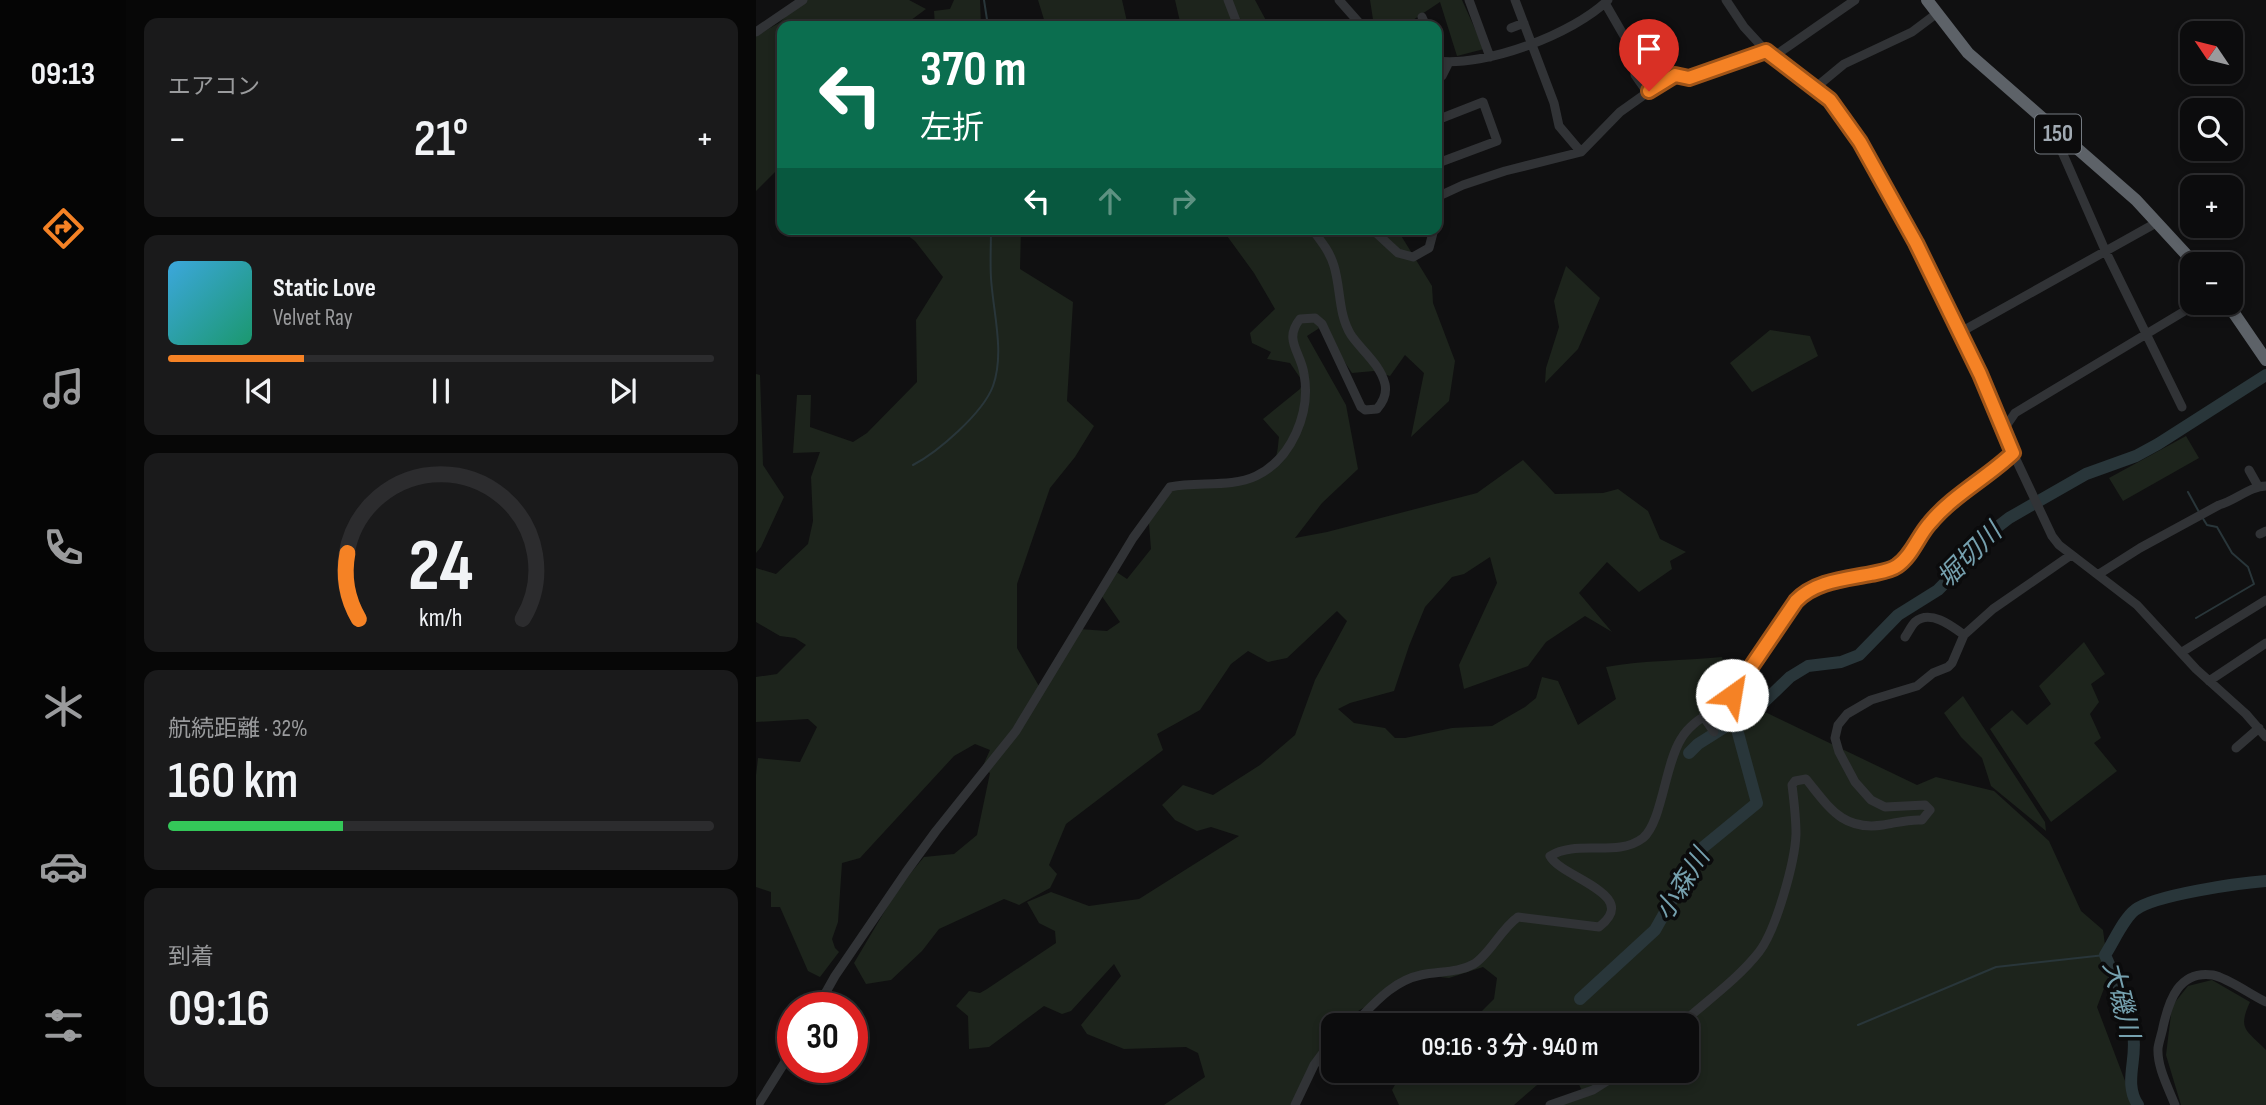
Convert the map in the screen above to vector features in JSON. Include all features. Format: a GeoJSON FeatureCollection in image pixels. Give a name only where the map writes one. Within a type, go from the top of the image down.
{"type":"FeatureCollection","features":[{"type":"Feature","properties":{"kind":"highway","name":"150"},"geometry":{"type":"LineString","coordinates":[[1927,0],[1968,53],[2136,201],[2184,252]]}},
{"type":"Feature","properties":{"kind":"highway"},"geometry":{"type":"LineString","coordinates":[[2235,315],[2266,360]]}},
{"type":"Feature","properties":{"kind":"street"},"geometry":{"type":"LineString","coordinates":[[756,32],[803,0]]}},
{"type":"Feature","properties":{"kind":"street"},"geometry":{"type":"LineString","coordinates":[[1228,0],[1236,21]]}},
{"type":"Feature","properties":{"kind":"street"},"geometry":{"type":"LineString","coordinates":[[1339,0],[1358,21]]}},
{"type":"Feature","properties":{"kind":"street"},"geometry":{"type":"LineString","coordinates":[[1469,0],[1490,57]]}},
{"type":"Feature","properties":{"kind":"street"},"geometry":{"type":"LineString","coordinates":[[1515,0],[1554,103],[1559,126],[1581,152]]}},
{"type":"Feature","properties":{"kind":"street"},"geometry":{"type":"LineString","coordinates":[[1726,0],[1744,27],[1769,54],[1830,100],[1860,142],[1916,243],[2052,536],[2071,555],[2137,605],[2266,737]]}},
{"type":"Feature","properties":{"kind":"street"},"geometry":{"type":"LineString","coordinates":[[1442,195],[1505,170],[1581,152],[1620,112],[1675,75],[1689,78],[1769,54],[1855,0]]}},
{"type":"Feature","properties":{"kind":"street"},"geometry":{"type":"LineString","coordinates":[[1442,59],[1490,57],[1568,28],[1607,2],[1635,55],[1635,75],[1647,92]]}},
{"type":"Feature","properties":{"kind":"street"},"geometry":{"type":"LineString","coordinates":[[1815,88],[1844,64],[1912,32],[1937,14]]}},
{"type":"Feature","properties":{"kind":"street"},"geometry":{"type":"LineString","coordinates":[[1511,28],[1524,23]]}},
{"type":"Feature","properties":{"kind":"street"},"geometry":{"type":"LineString","coordinates":[[1442,118],[1483,102],[1497,141],[1442,162]]}},
{"type":"Feature","properties":{"kind":"street"},"geometry":{"type":"LineString","coordinates":[[2052,129],[2105,250],[2182,407]]}},
{"type":"Feature","properties":{"kind":"street"},"geometry":{"type":"LineString","coordinates":[[1959,333],[2157,223]]}},
{"type":"Feature","properties":{"kind":"street"},"geometry":{"type":"LineString","coordinates":[[826,992],[906,872],[1016,731],[1133,538],[1170,487],[1189,483],[1232,482],[1254,477],[1271,467],[1285,453],[1299,421],[1306,394],[1304,372],[1292,337],[1293,327],[1300,319],[1315,318],[1322,324],[1361,407],[1365,410],[1377,409],[1382,402],[1386,387],[1344,320],[1334,266],[1316,235]]}},
{"type":"Feature","properties":{"kind":"street"},"geometry":{"type":"LineString","coordinates":[[1379,235],[1398,253],[1413,257],[1429,248],[1432,235]]}},
{"type":"Feature","properties":{"kind":"street"},"geometry":{"type":"LineString","coordinates":[[2004,429],[2015,413],[2180,314]]}},
{"type":"Feature","properties":{"kind":"street"},"geometry":{"type":"LineString","coordinates":[[1365,1013],[1381,996],[1407,978],[1461,970],[1476,963],[1518,917],[1599,927],[1606,921],[1611,913],[1606,894],[1553,862],[1550,856],[1566,850],[1635,843],[1645,836],[1654,822],[1668,769],[1685,732],[1732,695],[1796,601],[1805,592],[1825,584],[1878,573],[1900,564],[1929,524],[1947,506],[1998,468],[2013,453]]}},
{"type":"Feature","properties":{"kind":"street"},"geometry":{"type":"LineString","coordinates":[[2099,574],[2140,548],[2219,505],[2231,502],[2262,486],[2249,470]]}},
{"type":"Feature","properties":{"kind":"street"},"geometry":{"type":"LineString","coordinates":[[1694,1013],[1744,968],[1772,933],[1794,853],[1796,835],[1792,785],[1795,781],[1806,779],[1826,806],[1855,825],[1880,826],[1922,820],[1930,810],[1924,805],[1885,807],[1871,800],[1855,782],[1839,752],[1835,738],[1838,725],[1847,714],[1871,699],[1917,686],[1952,663],[1964,635],[1993,609],[2071,555]]}},
{"type":"Feature","properties":{"kind":"street"},"geometry":{"type":"LineString","coordinates":[[2182,652],[2266,600]]}},
{"type":"Feature","properties":{"kind":"street"},"geometry":{"type":"LineString","coordinates":[[1905,637],[1916,622],[1928,617],[1951,625],[1964,635]]}},
{"type":"Feature","properties":{"kind":"street"},"geometry":{"type":"LineString","coordinates":[[2209,681],[2266,643]]}},
{"type":"Feature","properties":{"kind":"street"},"geometry":{"type":"LineString","coordinates":[[1703,716],[1714,732]]}},
{"type":"Feature","properties":{"kind":"street"},"geometry":{"type":"LineString","coordinates":[[2236,748],[2266,719]]}},
{"type":"Feature","properties":{"kind":"street"},"geometry":{"type":"LineString","coordinates":[[2175,1105],[2161,1069],[2158,1048],[2167,1008],[2174,991],[2187,979],[2215,975],[2266,1002]]}},
{"type":"Feature","properties":{"kind":"street"},"geometry":{"type":"LineString","coordinates":[[1295,1105],[1321,1056]]}},
{"type":"Feature","properties":{"kind":"street"},"geometry":{"type":"LineString","coordinates":[[758,1105],[777,1075]]}},
{"type":"Feature","properties":{"kind":"street"},"geometry":{"type":"LineString","coordinates":[[1550,1105],[1592,1090],[1603,1083]]}},
{"type":"Feature","properties":{"kind":"shaded area"},"geometry":{"type":"Polygon","coordinates":[[[803,0],[909,0],[926,9],[910,21],[781,21],[803,0]]]}},
{"type":"Feature","properties":{"kind":"shaded area"},"geometry":{"type":"Polygon","coordinates":[[[954,0],[980,0],[981,21],[935,21],[934,11],[950,9],[954,0]]]}},
{"type":"Feature","properties":{"kind":"shaded area"},"geometry":{"type":"Polygon","coordinates":[[[1038,0],[1122,0],[1127,21],[1044,21],[1038,0]]]}},
{"type":"Feature","properties":{"kind":"shaded area"},"geometry":{"type":"Polygon","coordinates":[[[1175,0],[1255,0],[1266,21],[1180,21],[1175,0]]]}},
{"type":"Feature","properties":{"kind":"shaded area"},"geometry":{"type":"Polygon","coordinates":[[[1370,0],[1462,0],[1484,49],[1457,56],[1440,2],[1412,21],[1373,21],[1370,0]]]}},
{"type":"Feature","properties":{"kind":"shaded area"},"geometry":{"type":"Polygon","coordinates":[[[777,24],[777,170],[756,191],[756,36],[777,24]]]}},
{"type":"Feature","properties":{"kind":"shaded area"},"geometry":{"type":"Polygon","coordinates":[[[907,235],[1021,235],[1020,269],[1073,302],[1067,401],[1094,426],[1075,457],[1050,488],[1017,584],[1017,648],[1040,688],[1079,629],[1107,631],[1120,622],[1101,595],[1115,571],[1127,579],[1151,549],[1149,524],[1145,521],[1165,495],[1191,484],[1253,475],[1265,468],[1276,456],[1279,437],[1263,419],[1300,389],[1303,382],[1290,363],[1267,359],[1271,352],[1252,343],[1250,333],[1275,309],[1254,273],[1226,235],[1401,235],[1432,286],[1433,303],[1455,361],[1449,401],[1411,437],[1424,373],[1405,355],[1390,376],[1374,371],[1352,373],[1321,327],[1307,336],[1346,405],[1358,469],[1322,503],[1295,538],[1477,493],[1523,460],[1555,494],[1603,493],[1618,489],[1648,511],[1660,539],[1686,552],[1670,561],[1672,569],[1639,592],[1607,562],[1579,593],[1612,632],[1585,616],[1546,642],[1528,666],[1464,689],[1459,665],[1497,583],[1490,557],[1464,574],[1452,577],[1425,607],[1394,691],[1338,709],[1354,723],[1385,728],[1395,738],[1452,728],[1492,726],[1536,698],[1542,677],[1558,681],[1578,725],[1616,699],[1606,667],[1722,657],[1732,690],[1763,711],[1917,785],[1936,777],[1994,791],[2049,841],[2081,911],[2103,930],[2109,975],[2097,1007],[2130,1094],[2138,1105],[1550,1105],[1583,1093],[1578,1083],[1699,1083],[1699,1013],[1480,1013],[1494,999],[1497,978],[1483,967],[1449,978],[1423,975],[1356,1013],[1321,1013],[1321,1058],[1293,1105],[1164,1105],[1205,1077],[1198,1053],[1186,1047],[1124,1049],[1087,1034],[1081,1025],[1121,976],[1114,964],[1071,1011],[1062,1014],[1044,1006],[989,1047],[969,1049],[968,1016],[956,1006],[969,991],[980,993],[1056,943],[1055,931],[1039,923],[1027,902],[1051,892],[1089,906],[1139,899],[1239,836],[1211,827],[1197,831],[1175,820],[1162,805],[1183,785],[1213,795],[1260,765],[1295,735],[1315,680],[1347,621],[1337,611],[1287,658],[1268,662],[1248,651],[1231,664],[1200,710],[1157,734],[1163,750],[1066,824],[1049,865],[1057,874],[1050,888],[1019,905],[1004,899],[939,929],[922,951],[891,980],[866,984],[854,963],[899,887],[924,857],[954,854],[977,835],[990,773],[982,768],[990,750],[975,744],[954,756],[860,858],[842,863],[838,922],[832,939],[839,952],[820,977],[808,971],[780,907],[771,907],[771,892],[756,887],[758,758],[800,762],[817,727],[808,719],[756,722],[756,677],[777,674],[806,645],[795,638],[780,636],[756,622],[756,568],[776,574],[808,544],[813,521],[811,477],[820,452],[793,453],[797,395],[811,395],[810,427],[853,442],[867,433],[917,382],[916,320],[943,277],[915,241],[907,235]]]}},
{"type":"Feature","properties":{"kind":"shaded area"},"geometry":{"type":"Polygon","coordinates":[[[1566,266],[1600,298],[1578,349],[1545,383],[1546,368],[1559,327],[1554,301],[1566,266]]]}},
{"type":"Feature","properties":{"kind":"shaded area"},"geometry":{"type":"Polygon","coordinates":[[[1770,330],[1810,336],[1818,356],[1752,392],[1730,363],[1770,330]]]}},
{"type":"Feature","properties":{"kind":"shaded area"},"geometry":{"type":"Polygon","coordinates":[[[756,374],[760,375],[763,465],[784,497],[756,553],[756,374]]]}},
{"type":"Feature","properties":{"kind":"shaded area"},"geometry":{"type":"Polygon","coordinates":[[[2186,436],[2199,458],[2123,501],[2109,478],[2186,436]]]}},
{"type":"Feature","properties":{"kind":"shaded area"},"geometry":{"type":"Polygon","coordinates":[[[2084,642],[2105,674],[2091,684],[2099,702],[2090,714],[2101,738],[2094,743],[2117,771],[2051,822],[1990,729],[2012,710],[2027,725],[2051,704],[2039,686],[2084,642]]]}},
{"type":"Feature","properties":{"kind":"shaded area"},"geometry":{"type":"Polygon","coordinates":[[[1963,696],[2045,822],[2046,831],[1991,786],[1982,758],[1961,737],[1944,713],[1963,696]]]}},
{"type":"Feature","properties":{"kind":"shaded area"},"geometry":{"type":"Polygon","coordinates":[[[2212,980],[2250,1002],[2244,1024],[2266,1050],[2266,1105],[2181,1105],[2166,1055],[2172,1006],[2188,986],[2212,980]]]}},
{"type":"Feature","properties":{"kind":"shaded area"},"geometry":{"type":"Polygon","coordinates":[[[1396,1083],[1539,1083],[1514,1105],[1399,1105],[1392,1090],[1396,1083]]]}},
{"type":"Feature","properties":{"kind":"waterway"},"geometry":{"type":"LineString","coordinates":[[984,0],[987,21]]}},
{"type":"Feature","properties":{"kind":"waterway"},"geometry":{"type":"LineString","coordinates":[[913,465],[959,431],[980,408],[993,386],[998,346],[991,278],[991,235]]}},
{"type":"Feature","properties":{"kind":"waterway","name":"堀切川"},"geometry":{"type":"LineString","coordinates":[[1689,753],[1698,744],[1763,703],[1790,677],[1808,666],[1841,662],[1859,655],[1898,615],[1938,590],[1973,554],[1987,535],[2009,518],[2086,474],[2136,456],[2158,444],[2266,375]]}},
{"type":"Feature","properties":{"kind":"waterway"},"geometry":{"type":"LineString","coordinates":[[2188,492],[2199,512]]}},
{"type":"Feature","properties":{"kind":"waterway"},"geometry":{"type":"LineString","coordinates":[[2196,618],[2254,584],[2248,567],[2232,553],[2217,527],[2207,525],[2202,517]]}},
{"type":"Feature","properties":{"kind":"waterway","name":"小森川"},"geometry":{"type":"LineString","coordinates":[[1580,999],[1655,930],[1701,849],[1757,803],[1735,722]]}},
{"type":"Feature","properties":{"kind":"waterway","name":"大磯川"},"geometry":{"type":"LineString","coordinates":[[2138,1105],[2131,1079],[2133,1034],[2105,955],[2127,919],[2135,910],[2145,905],[2198,891],[2266,881]]}},
{"type":"Feature","properties":{"kind":"waterway"},"geometry":{"type":"LineString","coordinates":[[1858,1025],[1996,967],[2105,955]]}},
{"type":"Feature","properties":{"kind":"route"},"geometry":{"type":"LineString","coordinates":[[1649,91],[1675,75],[1689,78],[1766,51],[1830,100],[1860,142],[1916,243],[1980,374],[2013,453],[1998,468],[1956,497],[1929,524],[1905,559],[1894,569],[1825,584],[1805,592],[1796,601],[1732,695]]}}]}
